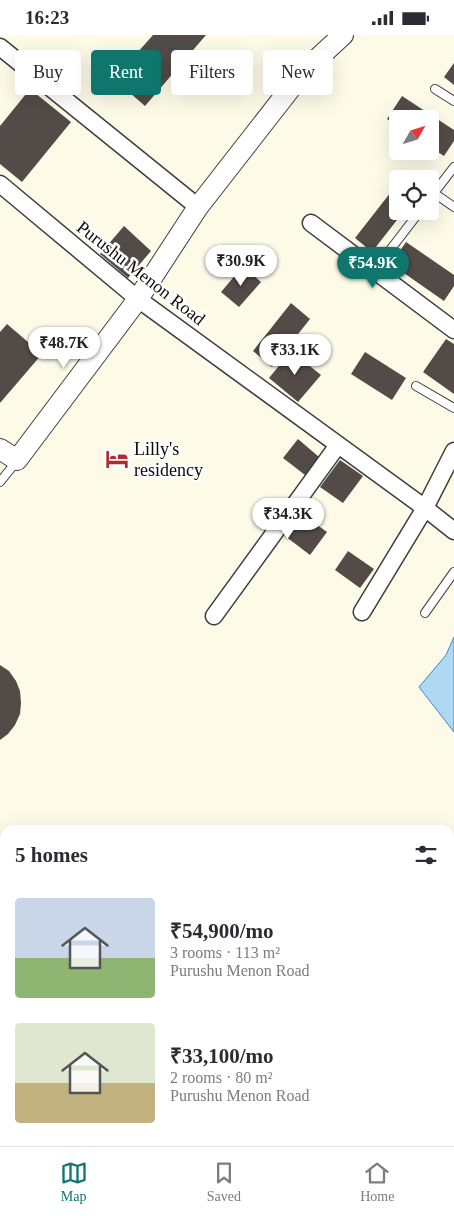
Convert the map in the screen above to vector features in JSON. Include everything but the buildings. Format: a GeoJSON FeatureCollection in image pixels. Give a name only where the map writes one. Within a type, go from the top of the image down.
{"type":"FeatureCollection","features":[{"type":"Feature","properties":{"kind":"street"},"geometry":{"type":"LineString","coordinates":[[0,449],[17,460],[138,299],[198,207],[304,71],[343,35]]}},
{"type":"Feature","properties":{"kind":"street"},"geometry":{"type":"LineString","coordinates":[[0,47],[198,207]]}},
{"type":"Feature","properties":{"kind":"street","name":"Purushu Menon Road"},"geometry":{"type":"LineString","coordinates":[[0,184],[138,299],[454,531]]}},
{"type":"Feature","properties":{"kind":"street"},"geometry":{"type":"LineString","coordinates":[[311,223],[454,330]]}},
{"type":"Feature","properties":{"kind":"street"},"geometry":{"type":"LineString","coordinates":[[214,616],[338,445]]}},
{"type":"Feature","properties":{"kind":"street"},"geometry":{"type":"LineString","coordinates":[[362,611],[425,508],[454,451]]}},
{"type":"Feature","properties":{"kind":"lane"},"geometry":{"type":"LineString","coordinates":[[435,89],[454,101]]}},
{"type":"Feature","properties":{"kind":"lane"},"geometry":{"type":"LineString","coordinates":[[439,187],[454,167]]}},
{"type":"Feature","properties":{"kind":"lane"},"geometry":{"type":"LineString","coordinates":[[439,200],[454,207]]}},
{"type":"Feature","properties":{"kind":"lane"},"geometry":{"type":"LineString","coordinates":[[387,253],[413,220]]}},
{"type":"Feature","properties":{"kind":"lane"},"geometry":{"type":"LineString","coordinates":[[416,385],[454,408]]}},
{"type":"Feature","properties":{"kind":"lane"},"geometry":{"type":"LineString","coordinates":[[0,481],[17,460]]}},
{"type":"Feature","properties":{"kind":"lane"},"geometry":{"type":"LineString","coordinates":[[425,613],[454,572]]}},
{"type":"Feature","properties":{"kind":"water"},"geometry":{"type":"Polygon","coordinates":[[[454,637],[454,732],[419,687],[446,655],[454,637]]]}},
{"type":"Feature","properties":{"kind":"place","name":"Lilly's residency"},"geometry":{"type":"Point","coordinates":[117,459]}}]}
